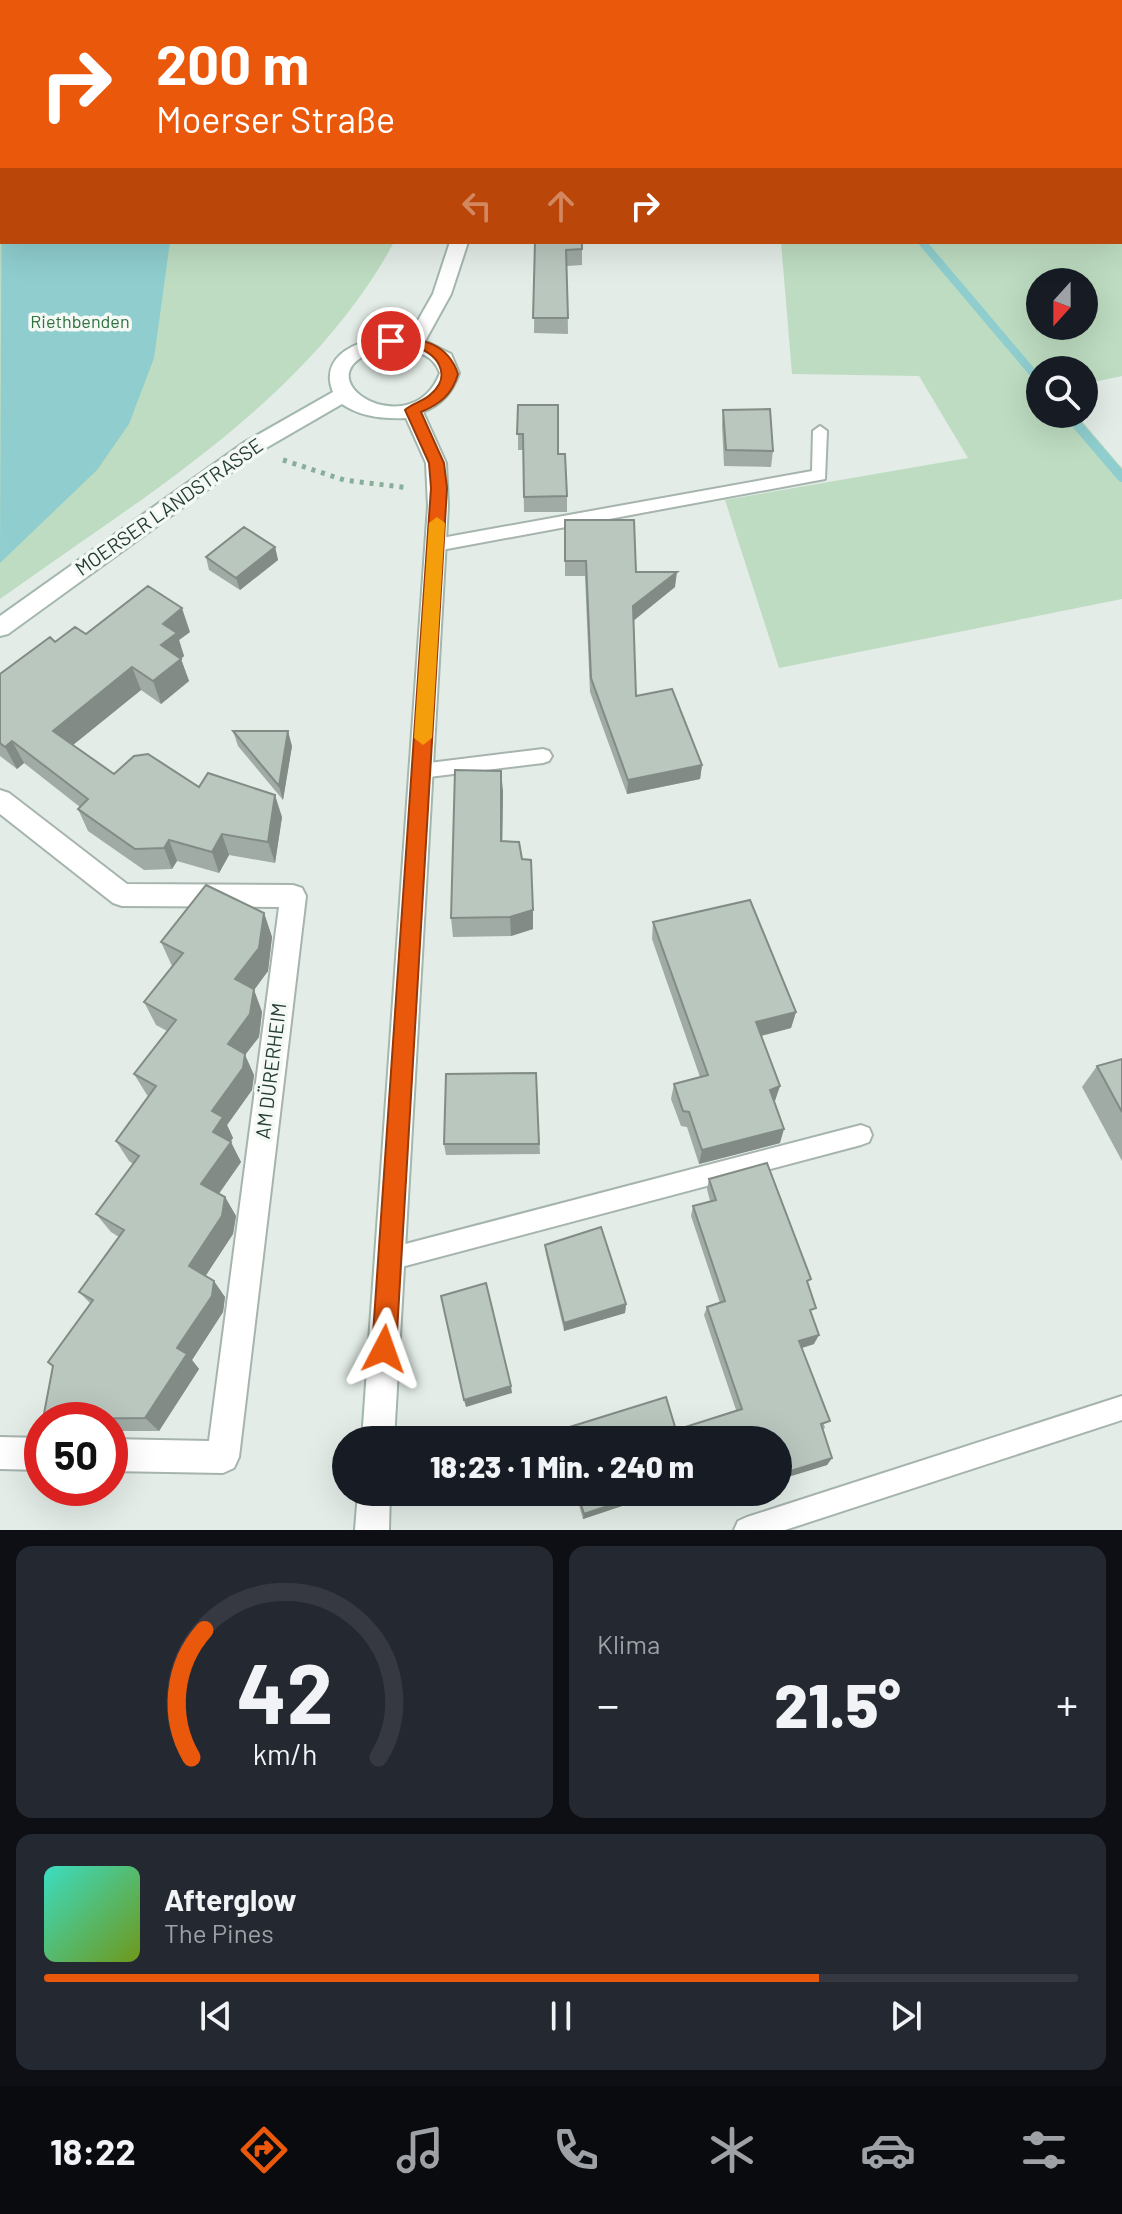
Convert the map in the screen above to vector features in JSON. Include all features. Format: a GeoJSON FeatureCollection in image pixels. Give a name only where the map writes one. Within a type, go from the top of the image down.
{"type":"FeatureCollection","features":[{"type":"Feature","properties":{"kind":"main road"},"geometry":{"type":"LineString","coordinates":[[415,342],[437,308],[451,276],[459,244]]}},
{"type":"Feature","properties":{"kind":"main road"},"geometry":{"type":"LineString","coordinates":[[415,342],[435,350],[447,362],[451,374],[447,388],[433,402],[392,413],[370,410],[355,404],[344,394],[338,383],[340,369],[350,356],[380,343],[415,342]]}},
{"type":"Feature","properties":{"kind":"main road","name":"MOERSER LANDSTRASSE"},"geometry":{"type":"LineString","coordinates":[[0,628],[252,447],[344,394]]}},
{"type":"Feature","properties":{"kind":"main road"},"geometry":{"type":"LineString","coordinates":[[379,1426],[439,488],[436,463],[412,410]]}},
{"type":"Feature","properties":{"kind":"main road","name":"AM DÜRERHEIM"},"geometry":{"type":"LineString","coordinates":[[0,800],[122,895],[293,896],[223,1457],[128,1455]]}},
{"type":"Feature","properties":{"kind":"main road"},"geometry":{"type":"LineString","coordinates":[[0,1453],[24,1454]]}},
{"type":"Feature","properties":{"kind":"main road"},"geometry":{"type":"LineString","coordinates":[[372,1530],[373,1506]]}},
{"type":"Feature","properties":{"kind":"lane"},"geometry":{"type":"LineString","coordinates":[[436,545],[820,475],[820,431]]}},
{"type":"Feature","properties":{"kind":"lane"},"geometry":{"type":"LineString","coordinates":[[421,771],[543,756]]}},
{"type":"Feature","properties":{"kind":"lane"},"geometry":{"type":"LineString","coordinates":[[390,1259],[861,1135]]}},
{"type":"Feature","properties":{"kind":"lane"},"geometry":{"type":"LineString","coordinates":[[747,1530],[1122,1408]]}},
{"type":"Feature","properties":{"kind":"path"},"geometry":{"type":"LineString","coordinates":[[252,447],[296,466],[344,480],[387,487],[439,488]]}},
{"type":"Feature","properties":{"kind":"green space"},"geometry":{"type":"Polygon","coordinates":[[[0,244],[393,244],[358,299],[317,350],[269,397],[165,483],[0,599],[0,244]]]}},
{"type":"Feature","properties":{"kind":"green space"},"geometry":{"type":"Polygon","coordinates":[[[781,244],[1122,244],[1122,376],[1098,381],[1098,356],[1026,356],[1026,428],[1088,428],[1122,468],[1122,599],[779,668],[725,500],[968,458],[919,376],[792,374],[781,244]]]}},
{"type":"Feature","properties":{"kind":"water","name":"Riethbenden"},"geometry":{"type":"Polygon","coordinates":[[[1,244],[170,244],[154,358],[129,424],[97,470],[0,563],[1,244]]]}},
{"type":"Feature","properties":{"kind":"building"},"geometry":{"type":"Polygon","coordinates":[[[535,244],[582,244],[582,249],[566,250],[568,318],[533,318],[535,244]]]}},
{"type":"Feature","properties":{"kind":"building"},"geometry":{"type":"Polygon","coordinates":[[[518,405],[558,405],[558,454],[565,454],[567,496],[524,497],[523,434],[517,434],[518,405]]]}},
{"type":"Feature","properties":{"kind":"building"},"geometry":{"type":"Polygon","coordinates":[[[770,409],[773,451],[726,450],[723,410],[770,409]]]}},
{"type":"Feature","properties":{"kind":"building"},"geometry":{"type":"Polygon","coordinates":[[[565,520],[634,520],[636,572],[677,572],[633,606],[636,696],[672,689],[702,765],[628,780],[591,678],[586,561],[565,561],[565,520]]]}},
{"type":"Feature","properties":{"kind":"building"},"geometry":{"type":"Polygon","coordinates":[[[244,527],[275,547],[236,578],[206,557],[244,527]]]}},
{"type":"Feature","properties":{"kind":"building"},"geometry":{"type":"Polygon","coordinates":[[[148,586],[182,608],[163,624],[177,633],[161,645],[181,659],[153,681],[132,667],[53,731],[114,774],[134,756],[148,754],[199,787],[208,773],[275,795],[268,842],[222,834],[212,852],[169,840],[164,848],[135,849],[78,809],[88,799],[12,741],[5,747],[0,743],[0,674],[50,637],[55,642],[75,627],[86,634],[148,586]]]}},
{"type":"Feature","properties":{"kind":"building"},"geometry":{"type":"Polygon","coordinates":[[[233,731],[288,731],[279,786],[233,731]]]}},
{"type":"Feature","properties":{"kind":"building"},"geometry":{"type":"Polygon","coordinates":[[[455,770],[501,771],[501,841],[519,842],[522,859],[531,860],[533,910],[510,917],[451,918],[455,770]]]}},
{"type":"Feature","properties":{"kind":"building"},"geometry":{"type":"Polygon","coordinates":[[[206,885],[264,913],[259,948],[235,979],[254,989],[250,1014],[228,1044],[245,1054],[243,1068],[212,1111],[223,1117],[213,1132],[231,1142],[201,1184],[225,1197],[222,1216],[189,1266],[214,1281],[212,1296],[177,1348],[187,1354],[145,1418],[128,1418],[128,1402],[46,1402],[53,1366],[48,1362],[93,1300],[79,1292],[124,1230],[96,1214],[139,1156],[116,1141],[156,1086],[134,1074],[176,1020],[144,1002],[183,953],[161,942],[206,885]]]}},
{"type":"Feature","properties":{"kind":"building"},"geometry":{"type":"Polygon","coordinates":[[[750,900],[796,1012],[756,1022],[780,1086],[770,1090],[784,1129],[702,1150],[689,1112],[683,1111],[674,1084],[708,1075],[653,922],[750,900]]]}},
{"type":"Feature","properties":{"kind":"building"},"geometry":{"type":"Polygon","coordinates":[[[1122,1059],[1122,1112],[1097,1066],[1122,1059]]]}},
{"type":"Feature","properties":{"kind":"building"},"geometry":{"type":"Polygon","coordinates":[[[536,1073],[539,1144],[444,1144],[446,1074],[536,1073]]]}},
{"type":"Feature","properties":{"kind":"building"},"geometry":{"type":"Polygon","coordinates":[[[767,1163],[811,1279],[807,1281],[816,1308],[810,1310],[819,1335],[799,1341],[830,1421],[821,1424],[832,1458],[792,1471],[792,1426],[689,1426],[742,1409],[707,1307],[725,1301],[693,1206],[716,1200],[709,1179],[767,1163]]]}},
{"type":"Feature","properties":{"kind":"building"},"geometry":{"type":"Polygon","coordinates":[[[601,1227],[626,1304],[564,1323],[545,1245],[601,1227]]]}},
{"type":"Feature","properties":{"kind":"building"},"geometry":{"type":"Polygon","coordinates":[[[486,1283],[511,1386],[464,1400],[441,1296],[486,1283]]]}},
{"type":"Feature","properties":{"kind":"building"},"geometry":{"type":"Polygon","coordinates":[[[666,1397],[675,1426],[573,1426],[666,1397]]]}},
{"type":"Feature","properties":{"kind":"building"},"geometry":{"type":"Polygon","coordinates":[[[581,1506],[608,1506],[584,1514],[581,1506]]]}},
{"type":"Feature","properties":{"kind":"waterway"},"geometry":{"type":"LineString","coordinates":[[924,244],[1026,365]]}},
{"type":"Feature","properties":{"kind":"waterway"},"geometry":{"type":"LineString","coordinates":[[1080,428],[1122,477]]}},
{"type":"Feature","properties":{"kind":"slow traffic"},"geometry":{"type":"LineString","coordinates":[[423,738],[437,523]]}},
{"type":"Feature","properties":{"kind":"route"},"geometry":{"type":"LineString","coordinates":[[384,1349],[439,488],[436,463],[412,410],[433,402],[447,388],[451,374],[447,362],[435,350],[415,342],[391,341]]}}]}
